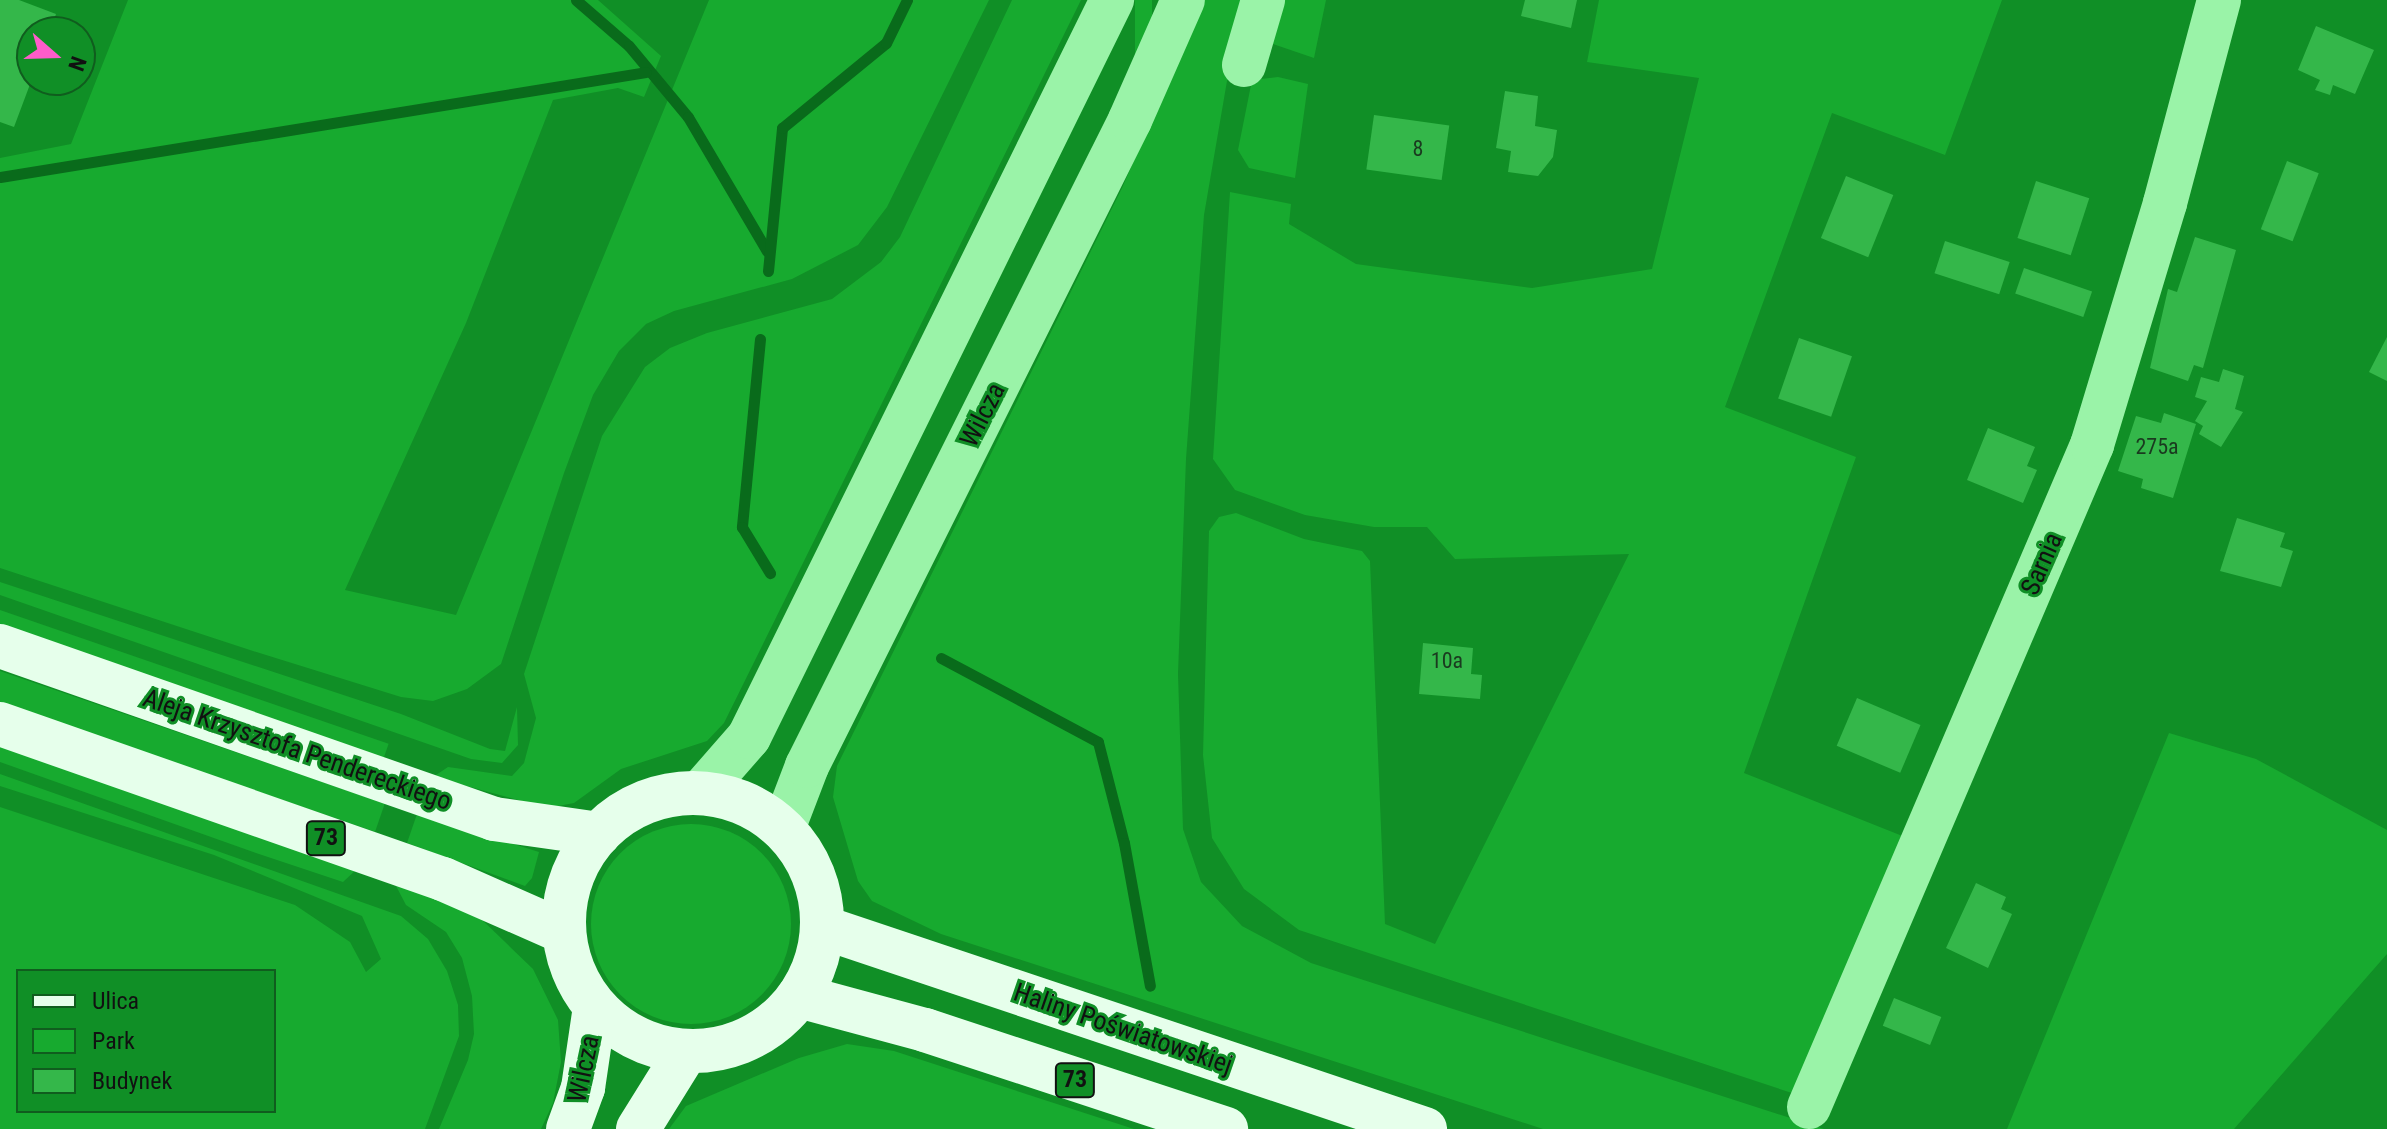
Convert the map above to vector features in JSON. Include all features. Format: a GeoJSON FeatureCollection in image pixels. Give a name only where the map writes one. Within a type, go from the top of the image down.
{"type":"FeatureCollection","features":[{"type":"Feature","properties":{"kind":"main road","name":"Aleja Krzysztofa Pendereckiego"},"geometry":{"type":"LineString","coordinates":[[0,646],[494,819],[599,834]]}},
{"type":"Feature","properties":{"kind":"main road","name":"73"},"geometry":{"type":"LineString","coordinates":[[0,724],[443,879],[564,932]]}},
{"type":"Feature","properties":{"kind":"main road"},"geometry":{"type":"LineString","coordinates":[[700,793],[745,804],[783,829],[812,873],[822,927],[815,963],[799,996],[768,1027],[729,1047],[686,1052],[636,1039],[595,1007],[573,972],[564,932],[570,885],[599,834],[628,810],[663,796],[700,793]]}},
{"type":"Feature","properties":{"kind":"main road","name":"Haliny Poświatowskiej"},"geometry":{"type":"LineString","coordinates":[[822,927],[1425,1129]]}},
{"type":"Feature","properties":{"kind":"main road","name":"73"},"geometry":{"type":"LineString","coordinates":[[799,996],[925,1030],[1226,1129]]}},
{"type":"Feature","properties":{"kind":"main road","name":"Wilcza"},"geometry":{"type":"LineString","coordinates":[[568,1129],[583,1088],[595,1007]]}},
{"type":"Feature","properties":{"kind":"main road"},"geometry":{"type":"LineString","coordinates":[[638,1129],[686,1052]]}},
{"type":"Feature","properties":{"kind":"street"},"geometry":{"type":"LineString","coordinates":[[700,793],[749,737],[1112,0]]}},
{"type":"Feature","properties":{"kind":"street","name":"Wilcza"},"geometry":{"type":"LineString","coordinates":[[783,829],[807,766],[1130,120],[1183,0]]}},
{"type":"Feature","properties":{"kind":"street"},"geometry":{"type":"LineString","coordinates":[[1244,65],[1263,0]]}},
{"type":"Feature","properties":{"kind":"street","name":"Sarnia"},"geometry":{"type":"LineString","coordinates":[[1809,1107],[2092,445],[2165,203],[2219,0]]}},
{"type":"Feature","properties":{"kind":"green space"},"geometry":{"type":"Polygon","coordinates":[[[128,0],[598,0],[661,56],[644,97],[618,88],[553,100],[466,323],[345,590],[456,615],[709,0],[989,0],[887,207],[858,245],[792,279],[674,311],[646,324],[619,351],[593,395],[501,664],[467,689],[433,701],[401,697],[0,568],[0,158],[71,144],[90,96],[96,96],[96,81],[128,0]]]}},
{"type":"Feature","properties":{"kind":"green space"},"geometry":{"type":"Polygon","coordinates":[[[1012,0],[1081,0],[724,723],[707,741],[621,769],[574,803],[548,808],[433,777],[448,767],[512,776],[524,763],[536,718],[524,674],[602,436],[645,367],[670,348],[707,333],[832,299],[881,262],[900,237],[1012,0]]]}},
{"type":"Feature","properties":{"kind":"green space"},"geometry":{"type":"Polygon","coordinates":[[[1135,0],[1152,0],[1152,800],[1135,800],[1135,0]]]}},
{"type":"Feature","properties":{"kind":"green space"},"geometry":{"type":"Polygon","coordinates":[[[1204,0],[1254,0],[1227,81],[1204,215],[1186,459],[1178,674],[1183,829],[1201,882],[1242,926],[1311,963],[1824,1129],[1543,1129],[941,934],[872,901],[858,881],[833,797],[837,766],[1122,188],[1204,0]]]}},
{"type":"Feature","properties":{"kind":"green space"},"geometry":{"type":"Polygon","coordinates":[[[1276,0],[1326,0],[1314,58],[1270,43],[1276,0]]]}},
{"type":"Feature","properties":{"kind":"green space"},"geometry":{"type":"Polygon","coordinates":[[[1599,0],[2002,0],[1945,155],[1832,113],[1725,407],[1856,457],[1744,773],[1915,841],[1795,1094],[1299,930],[1244,889],[1212,838],[1203,755],[1209,531],[1219,517],[1236,513],[1304,539],[1362,551],[1370,561],[1385,924],[1435,944],[1629,554],[1455,559],[1427,527],[1374,527],[1305,515],[1235,490],[1213,459],[1230,192],[1291,204],[1289,224],[1356,264],[1532,288],[1652,269],[1699,78],[1587,62],[1599,0]]]}},
{"type":"Feature","properties":{"kind":"green space"},"geometry":{"type":"Polygon","coordinates":[[[1278,77],[1308,84],[1295,178],[1249,168],[1238,150],[1252,80],[1278,77]]]}},
{"type":"Feature","properties":{"kind":"green space"},"geometry":{"type":"Polygon","coordinates":[[[0,582],[401,714],[490,749],[505,751],[517,707],[518,745],[502,763],[471,759],[0,595],[0,582]]]}},
{"type":"Feature","properties":{"kind":"green space"},"geometry":{"type":"Polygon","coordinates":[[[0,610],[389,744],[384,758],[0,626],[0,610]]]}},
{"type":"Feature","properties":{"kind":"green space"},"geometry":{"type":"Polygon","coordinates":[[[0,671],[385,804],[375,832],[0,703],[0,671]]]}},
{"type":"Feature","properties":{"kind":"green space"},"geometry":{"type":"Polygon","coordinates":[[[2169,733],[2256,759],[2387,830],[2387,954],[2234,1129],[2007,1129],[2169,733]]]}},
{"type":"Feature","properties":{"kind":"green space"},"geometry":{"type":"Polygon","coordinates":[[[0,745],[357,869],[343,882],[256,853],[0,762],[0,745]]]}},
{"type":"Feature","properties":{"kind":"green space"},"geometry":{"type":"Polygon","coordinates":[[[0,774],[401,916],[428,939],[447,971],[458,1005],[459,1036],[425,1129],[0,1129],[0,807],[295,905],[350,942],[366,972],[381,959],[362,916],[214,855],[0,786],[0,774]]]}},
{"type":"Feature","properties":{"kind":"green space"},"geometry":{"type":"Polygon","coordinates":[[[417,814],[539,852],[532,878],[525,886],[407,843],[417,814]]]}},
{"type":"Feature","properties":{"kind":"green space"},"geometry":{"type":"Polygon","coordinates":[[[671,825],[711,825],[747,840],[775,868],[790,904],[790,944],[775,980],[747,1008],[711,1023],[671,1023],[635,1008],[607,980],[592,944],[592,904],[607,868],[635,840],[671,825]]]}},
{"type":"Feature","properties":{"kind":"green space"},"geometry":{"type":"Polygon","coordinates":[[[395,884],[476,914],[533,969],[558,1020],[561,1062],[553,1103],[541,1129],[439,1129],[468,1060],[474,1034],[472,996],[462,958],[446,932],[406,905],[395,884]]]}},
{"type":"Feature","properties":{"kind":"green space"},"geometry":{"type":"Polygon","coordinates":[[[847,1044],[894,1051],[1134,1129],[669,1129],[686,1106],[799,1058],[847,1044]]]}},
{"type":"Feature","properties":{"kind":"building"},"geometry":{"type":"Polygon","coordinates":[[[0,0],[19,0],[56,14],[16,16],[16,96],[26,96],[14,127],[0,122],[0,0]]]}},
{"type":"Feature","properties":{"kind":"building"},"geometry":{"type":"Polygon","coordinates":[[[1525,0],[1577,0],[1571,28],[1521,16],[1525,0]]]}},
{"type":"Feature","properties":{"kind":"building"},"geometry":{"type":"Polygon","coordinates":[[[2316,26],[2374,50],[2355,94],[2333,85],[2330,95],[2315,90],[2320,80],[2298,70],[2316,26]]]}},
{"type":"Feature","properties":{"kind":"building"},"geometry":{"type":"Polygon","coordinates":[[[1505,91],[1538,96],[1535,126],[1557,130],[1553,157],[1538,176],[1508,172],[1511,151],[1496,148],[1505,91]]]}},
{"type":"Feature","properties":{"kind":"building"},"geometry":{"type":"Polygon","coordinates":[[[1374,115],[1449,126],[1442,180],[1366,169],[1374,115]]]}},
{"type":"Feature","properties":{"kind":"building"},"geometry":{"type":"Polygon","coordinates":[[[2287,161],[2319,173],[2293,241],[2261,229],[2287,161]]]}},
{"type":"Feature","properties":{"kind":"building"},"geometry":{"type":"Polygon","coordinates":[[[1846,176],[1893,195],[1868,257],[1821,238],[1846,176]]]}},
{"type":"Feature","properties":{"kind":"building"},"geometry":{"type":"Polygon","coordinates":[[[2036,181],[2089,198],[2071,255],[2017,238],[2036,181]]]}},
{"type":"Feature","properties":{"kind":"building"},"geometry":{"type":"Polygon","coordinates":[[[2195,237],[2236,250],[2203,368],[2194,365],[2188,381],[2150,368],[2168,289],[2177,292],[2195,237]]]}},
{"type":"Feature","properties":{"kind":"building"},"geometry":{"type":"Polygon","coordinates":[[[1945,241],[2010,262],[1999,294],[1934,273],[1945,241]]]}},
{"type":"Feature","properties":{"kind":"building"},"geometry":{"type":"Polygon","coordinates":[[[2024,268],[2092,291],[2083,317],[2015,294],[2024,268]]]}},
{"type":"Feature","properties":{"kind":"building"},"geometry":{"type":"Polygon","coordinates":[[[2387,337],[2387,381],[2369,372],[2387,337]]]}},
{"type":"Feature","properties":{"kind":"building"},"geometry":{"type":"Polygon","coordinates":[[[1799,338],[1852,356],[1831,417],[1778,399],[1799,338]]]}},
{"type":"Feature","properties":{"kind":"building"},"geometry":{"type":"Polygon","coordinates":[[[2223,369],[2244,376],[2235,409],[2243,412],[2221,447],[2199,434],[2203,426],[2195,421],[2207,401],[2195,397],[2201,377],[2219,382],[2223,369]]]}},
{"type":"Feature","properties":{"kind":"building"},"geometry":{"type":"Polygon","coordinates":[[[2164,413],[2196,424],[2173,498],[2141,488],[2143,479],[2118,471],[2136,416],[2161,423],[2164,413]]]}},
{"type":"Feature","properties":{"kind":"building"},"geometry":{"type":"Polygon","coordinates":[[[1988,428],[2035,447],[2027,466],[2037,470],[2023,503],[1967,480],[1988,428]]]}},
{"type":"Feature","properties":{"kind":"building"},"geometry":{"type":"Polygon","coordinates":[[[2237,518],[2285,533],[2280,547],[2293,551],[2281,587],[2220,571],[2237,518]]]}},
{"type":"Feature","properties":{"kind":"building"},"geometry":{"type":"Polygon","coordinates":[[[1423,643],[1473,648],[1471,674],[1482,675],[1480,699],[1419,694],[1423,643]]]}},
{"type":"Feature","properties":{"kind":"building"},"geometry":{"type":"Polygon","coordinates":[[[1857,698],[1921,725],[1900,773],[1837,746],[1857,698]]]}},
{"type":"Feature","properties":{"kind":"building"},"geometry":{"type":"Polygon","coordinates":[[[1976,883],[2006,897],[2001,909],[2012,914],[1988,968],[1946,948],[1976,883]]]}},
{"type":"Feature","properties":{"kind":"building"},"geometry":{"type":"Polygon","coordinates":[[[1894,998],[1941,1017],[1930,1045],[1883,1026],[1894,998]]]}},
{"type":"Feature","properties":{"kind":"waterway"},"geometry":{"type":"LineString","coordinates":[[576,0],[629,46],[688,117],[767,251]]}},
{"type":"Feature","properties":{"kind":"waterway"},"geometry":{"type":"LineString","coordinates":[[768,271],[782,128],[886,43],[907,0]]}},
{"type":"Feature","properties":{"kind":"waterway"},"geometry":{"type":"LineString","coordinates":[[0,177],[646,72]]}},
{"type":"Feature","properties":{"kind":"waterway"},"geometry":{"type":"LineString","coordinates":[[760,339],[742,527],[770,573]]}},
{"type":"Feature","properties":{"kind":"waterway"},"geometry":{"type":"LineString","coordinates":[[941,658],[1098,742],[1124,843],[1150,986]]}}]}
